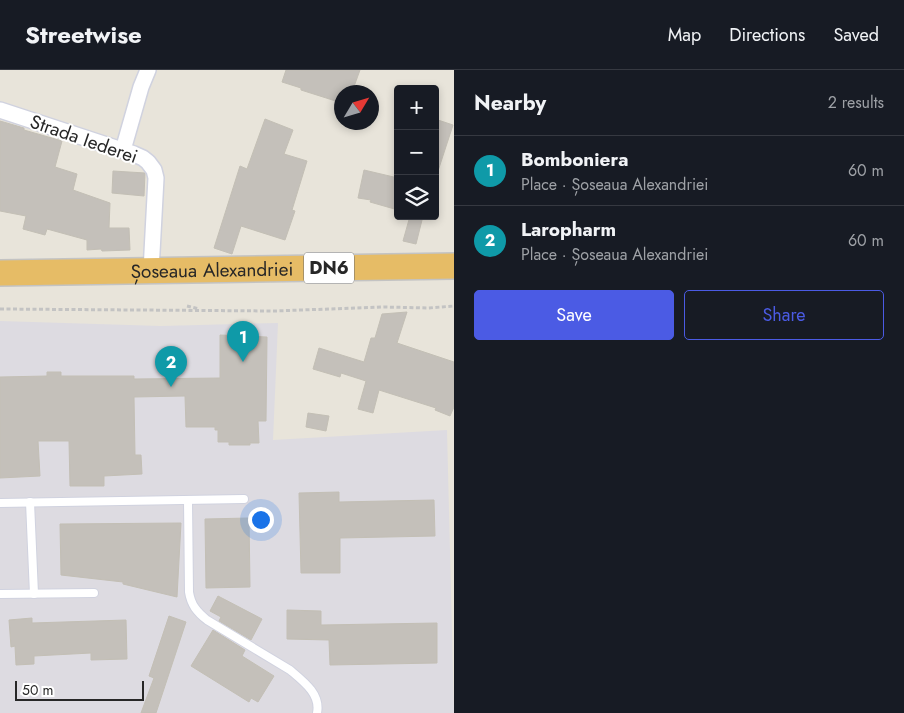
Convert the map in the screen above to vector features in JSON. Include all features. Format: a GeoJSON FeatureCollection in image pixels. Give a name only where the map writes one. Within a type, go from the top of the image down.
{"type":"FeatureCollection","features":[{"type":"Feature","properties":{"kind":"highway","name":"Șoseaua Alexandriei"},"geometry":{"type":"LineString","coordinates":[[0,273],[454,266]]}},
{"type":"Feature","properties":{"kind":"highway","name":"Șoseaua Alexandriei"},"geometry":{"type":"LineString","coordinates":[[0,289],[454,282]]}},
{"type":"Feature","properties":{"kind":"street"},"geometry":{"type":"LineString","coordinates":[[123,150],[141,87],[148,70]]}},
{"type":"Feature","properties":{"kind":"street","name":"Strada Iederei"},"geometry":{"type":"LineString","coordinates":[[0,110],[123,150],[148,162],[154,170],[156,178],[151,271]]}},
{"type":"Feature","properties":{"kind":"lane"},"geometry":{"type":"LineString","coordinates":[[0,503],[244,499]]}},
{"type":"Feature","properties":{"kind":"lane"},"geometry":{"type":"LineString","coordinates":[[188,500],[189,592],[190,600],[197,612],[290,670],[302,680],[312,692],[317,702],[317,713]]}},
{"type":"Feature","properties":{"kind":"lane"},"geometry":{"type":"LineString","coordinates":[[30,502],[34,594]]}},
{"type":"Feature","properties":{"kind":"lane"},"geometry":{"type":"LineString","coordinates":[[0,594],[94,593]]}},
{"type":"Feature","properties":{"kind":"path"},"geometry":{"type":"LineString","coordinates":[[187,306],[206,310]]}},
{"type":"Feature","properties":{"kind":"path"},"geometry":{"type":"LineString","coordinates":[[0,308],[274,311],[384,306],[428,308],[454,306]]}},
{"type":"Feature","properties":{"kind":"shaded area"},"geometry":{"type":"Polygon","coordinates":[[[0,321],[161,326],[278,323],[273,440],[447,430],[454,713],[0,713],[0,321]]]}},
{"type":"Feature","properties":{"kind":"building"},"geometry":{"type":"Polygon","coordinates":[[[286,70],[360,70],[355,85],[334,85],[334,100],[282,82],[286,70]]]}},
{"type":"Feature","properties":{"kind":"building"},"geometry":{"type":"Polygon","coordinates":[[[265,119],[293,130],[284,154],[307,161],[292,210],[295,211],[285,240],[241,226],[232,254],[214,248],[240,166],[247,169],[265,119]]]}},
{"type":"Feature","properties":{"kind":"building"},"geometry":{"type":"Polygon","coordinates":[[[439,120],[453,125],[439,168],[439,120]]]}},
{"type":"Feature","properties":{"kind":"building"},"geometry":{"type":"Polygon","coordinates":[[[0,121],[62,141],[55,167],[77,174],[73,190],[110,203],[109,228],[129,228],[130,250],[87,250],[87,240],[47,229],[45,235],[23,229],[26,216],[0,211],[0,121]]]}},
{"type":"Feature","properties":{"kind":"building"},"geometry":{"type":"Polygon","coordinates":[[[364,170],[394,177],[394,209],[370,202],[371,200],[358,198],[364,170]]]}},
{"type":"Feature","properties":{"kind":"building"},"geometry":{"type":"Polygon","coordinates":[[[113,171],[145,173],[144,196],[112,193],[113,171]]]}},
{"type":"Feature","properties":{"kind":"building"},"geometry":{"type":"Polygon","coordinates":[[[409,220],[422,220],[416,244],[403,241],[409,220]]]}},
{"type":"Feature","properties":{"kind":"building"},"geometry":{"type":"Polygon","coordinates":[[[407,312],[397,343],[454,362],[454,407],[450,416],[435,410],[436,408],[379,390],[373,413],[358,409],[366,381],[341,373],[340,377],[313,369],[319,348],[364,362],[371,338],[375,338],[382,314],[407,312]]]}},
{"type":"Feature","properties":{"kind":"building"},"geometry":{"type":"Polygon","coordinates":[[[220,335],[267,337],[266,421],[258,421],[259,443],[229,445],[229,442],[218,442],[218,430],[215,430],[215,427],[186,427],[185,396],[134,397],[135,455],[141,455],[142,474],[104,476],[104,486],[70,486],[69,441],[38,441],[40,476],[0,478],[0,377],[47,376],[47,372],[61,372],[61,376],[134,376],[134,379],[220,378],[220,335]]]}},
{"type":"Feature","properties":{"kind":"building"},"geometry":{"type":"Polygon","coordinates":[[[308,413],[329,416],[326,431],[306,427],[308,413]]]}},
{"type":"Feature","properties":{"kind":"building"},"geometry":{"type":"Polygon","coordinates":[[[339,492],[339,502],[434,500],[435,536],[340,538],[340,573],[301,573],[299,493],[339,492]]]}},
{"type":"Feature","properties":{"kind":"building"},"geometry":{"type":"Polygon","coordinates":[[[249,518],[250,587],[206,588],[205,519],[249,518]]]}},
{"type":"Feature","properties":{"kind":"building"},"geometry":{"type":"Polygon","coordinates":[[[181,523],[177,597],[123,584],[123,582],[61,575],[60,524],[181,523]]]}},
{"type":"Feature","properties":{"kind":"building"},"geometry":{"type":"Polygon","coordinates":[[[218,596],[262,619],[251,640],[219,621],[221,617],[210,611],[218,596]]]}},
{"type":"Feature","properties":{"kind":"building"},"geometry":{"type":"Polygon","coordinates":[[[287,610],[321,611],[321,625],[437,623],[437,663],[330,665],[329,640],[287,639],[287,610]]]}},
{"type":"Feature","properties":{"kind":"building"},"geometry":{"type":"Polygon","coordinates":[[[169,616],[186,622],[156,713],[141,713],[154,678],[149,676],[169,616]]]}},
{"type":"Feature","properties":{"kind":"building"},"geometry":{"type":"Polygon","coordinates":[[[32,618],[32,623],[126,620],[127,659],[91,660],[91,653],[34,656],[34,664],[16,665],[15,646],[11,647],[9,620],[32,618]]]}},
{"type":"Feature","properties":{"kind":"building"},"geometry":{"type":"Polygon","coordinates":[[[213,630],[245,650],[242,656],[274,676],[258,702],[251,698],[249,702],[191,666],[213,630]]]}},
{"type":"Feature","properties":{"kind":"place","name":"Bomboniera"},"geometry":{"type":"Point","coordinates":[243,362]}},
{"type":"Feature","properties":{"kind":"place","name":"Laropharm"},"geometry":{"type":"Point","coordinates":[171,387]}}]}
